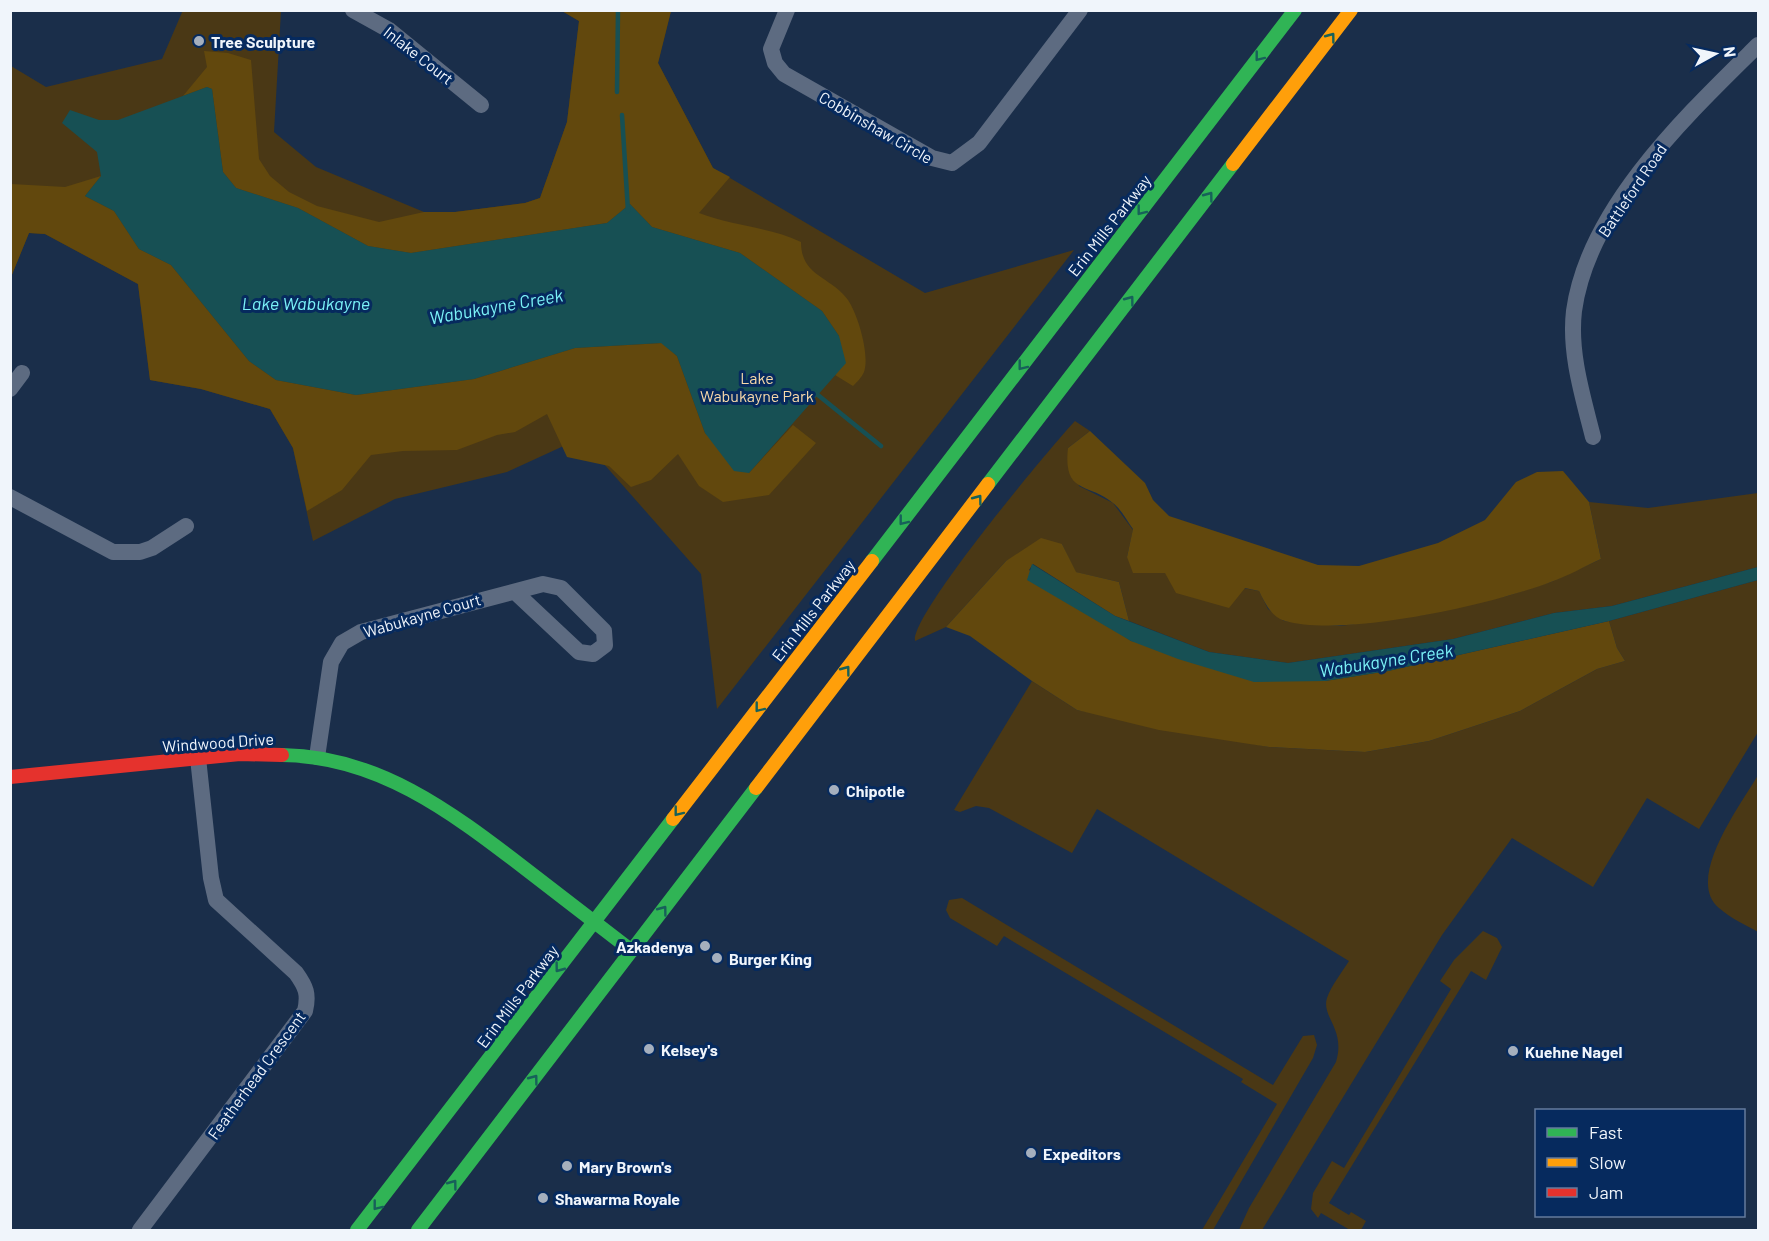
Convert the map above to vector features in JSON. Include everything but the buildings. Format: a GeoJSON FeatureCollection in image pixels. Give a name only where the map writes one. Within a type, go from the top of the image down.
{"type":"FeatureCollection","features":[{"type":"Feature","properties":{"kind":"main road","name":"Erin Mills Parkway"},"geometry":{"type":"LineString","coordinates":[[357,1230],[1295,10]]}},
{"type":"Feature","properties":{"kind":"main road"},"geometry":{"type":"LineString","coordinates":[[418,1230],[1351,10]]}},
{"type":"Feature","properties":{"kind":"main road","name":"Windwood Drive"},"geometry":{"type":"LineString","coordinates":[[10,777],[259,753],[317,757],[384,776],[414,790],[462,820],[632,951]]}},
{"type":"Feature","properties":{"kind":"street","name":"Inlake Court"},"geometry":{"type":"LineString","coordinates":[[353,10],[389,30],[481,105]]}},
{"type":"Feature","properties":{"kind":"street","name":"Cobbinshaw Circle"},"geometry":{"type":"LineString","coordinates":[[787,10],[771,49],[775,63],[784,74],[932,158],[952,163],[979,143],[1080,10]]}},
{"type":"Feature","properties":{"kind":"street","name":"Battleford Road"},"geometry":{"type":"LineString","coordinates":[[1593,437],[1577,371],[1574,342],[1574,312],[1586,263],[1609,218],[1673,131],[1758,45]]}},
{"type":"Feature","properties":{"kind":"street"},"geometry":{"type":"LineString","coordinates":[[10,389],[22,373]]}},
{"type":"Feature","properties":{"kind":"street"},"geometry":{"type":"LineString","coordinates":[[10,496],[113,552],[140,552],[152,548],[186,526]]}},
{"type":"Feature","properties":{"kind":"street","name":"Wabukayne Court"},"geometry":{"type":"LineString","coordinates":[[317,757],[331,662],[342,643],[361,632],[543,584],[561,588],[604,631],[605,645],[593,654],[579,652],[515,592]]}},
{"type":"Feature","properties":{"kind":"street","name":"Featherhead Crescent"},"geometry":{"type":"LineString","coordinates":[[141,1230],[305,1011],[309,996],[305,984],[296,973],[216,900],[211,878],[198,758]]}},
{"type":"Feature","properties":{"kind":"green space","name":"Lake Wabukayne Park"},"geometry":{"type":"Polygon","coordinates":[[[183,10],[281,11],[274,132],[316,167],[424,212],[455,212],[525,203],[540,198],[567,122],[579,21],[562,11],[671,11],[658,63],[713,168],[925,293],[1074,250],[717,709],[701,574],[581,438],[507,472],[395,499],[313,541],[293,448],[270,409],[201,389],[150,380],[138,284],[45,234],[29,233],[11,277],[11,66],[46,87],[162,59],[183,10]]]}},
{"type":"Feature","properties":{"kind":"green space"},"geometry":{"type":"Polygon","coordinates":[[[1075,421],[1090,431],[1068,448],[1079,486],[1113,503],[1133,530],[1127,557],[1165,573],[1259,591],[1268,609],[1284,621],[1340,626],[1423,615],[1507,596],[1551,582],[1601,559],[1589,502],[1648,508],[1758,493],[1758,567],[1612,606],[1554,613],[1453,639],[1288,663],[1209,652],[1129,621],[1119,582],[1075,572],[1062,544],[1006,561],[946,627],[915,641],[920,625],[957,567],[1038,463],[1075,421]]]}},
{"type":"Feature","properties":{"kind":"green space"},"geometry":{"type":"Polygon","coordinates":[[[1758,580],[1758,732],[1699,829],[1647,798],[1593,887],[1512,838],[1442,935],[1262,1230],[1239,1230],[1249,1208],[1336,1062],[1338,1041],[1326,1005],[1331,989],[1349,961],[1097,809],[1072,853],[989,808],[976,806],[960,812],[954,810],[1032,681],[1077,710],[1269,747],[1365,752],[1429,741],[1520,711],[1597,669],[1625,661],[1617,648],[1609,621],[1758,580]]]}},
{"type":"Feature","properties":{"kind":"green space"},"geometry":{"type":"Polygon","coordinates":[[[1758,775],[1758,932],[1719,908],[1710,895],[1708,879],[1719,841],[1758,775]]]}},
{"type":"Feature","properties":{"kind":"green space"},"geometry":{"type":"Polygon","coordinates":[[[962,898],[1273,1085],[1303,1036],[1314,1035],[1317,1045],[1313,1058],[1213,1230],[1202,1230],[1277,1104],[1241,1082],[1243,1079],[1004,936],[997,946],[950,918],[946,910],[949,900],[962,898]]]}},
{"type":"Feature","properties":{"kind":"green space"},"geometry":{"type":"Polygon","coordinates":[[[1483,931],[1497,938],[1502,947],[1486,980],[1471,971],[1329,1203],[1349,1215],[1351,1212],[1366,1221],[1361,1230],[1350,1230],[1321,1213],[1318,1218],[1311,1209],[1313,1193],[1332,1161],[1344,1168],[1451,989],[1440,981],[1454,960],[1483,931]]]}},
{"type":"Feature","properties":{"kind":"shaded area"},"geometry":{"type":"Polygon","coordinates":[[[562,11],[671,11],[658,63],[713,168],[730,177],[699,213],[777,233],[801,242],[802,254],[811,269],[841,292],[856,315],[864,346],[865,365],[863,374],[853,386],[835,375],[839,336],[822,311],[740,253],[652,227],[630,204],[607,223],[411,253],[368,246],[298,208],[236,188],[223,172],[212,89],[207,87],[183,96],[207,67],[204,51],[228,53],[251,60],[259,159],[270,176],[289,192],[317,206],[379,222],[424,212],[455,212],[525,203],[540,198],[567,122],[579,21],[562,11]]]}},
{"type":"Feature","properties":{"kind":"shaded area"},"geometry":{"type":"Polygon","coordinates":[[[101,176],[85,196],[114,211],[139,249],[171,265],[249,361],[276,380],[356,395],[474,379],[575,348],[662,343],[677,356],[705,433],[749,473],[793,425],[816,443],[769,495],[723,502],[699,486],[678,454],[651,480],[631,487],[609,466],[567,457],[547,414],[515,432],[497,435],[457,450],[403,451],[371,455],[342,490],[307,511],[293,448],[270,409],[201,389],[150,380],[138,284],[45,234],[29,233],[11,277],[11,184],[65,187],[101,176]]]}},
{"type":"Feature","properties":{"kind":"shaded area"},"geometry":{"type":"Polygon","coordinates":[[[1090,431],[1145,483],[1153,500],[1169,516],[1318,565],[1359,566],[1438,543],[1485,520],[1516,482],[1537,472],[1563,471],[1589,502],[1601,559],[1557,580],[1525,591],[1457,608],[1380,622],[1311,625],[1285,621],[1272,613],[1259,591],[1245,588],[1229,608],[1176,593],[1165,573],[1133,573],[1127,557],[1133,529],[1116,506],[1073,481],[1069,473],[1068,448],[1090,431]]]}},
{"type":"Feature","properties":{"kind":"shaded area"},"geometry":{"type":"Polygon","coordinates":[[[1041,538],[1062,544],[1076,572],[1119,582],[1129,621],[1115,616],[1033,564],[1029,570],[1131,641],[1325,681],[1388,671],[1609,621],[1617,648],[1625,661],[1597,669],[1520,711],[1429,741],[1365,752],[1269,747],[1159,730],[1077,710],[970,636],[946,627],[1006,561],[1041,538]]]}},
{"type":"Feature","properties":{"kind":"water","name":"Lake Wabukayne"},"geometry":{"type":"Polygon","coordinates":[[[207,87],[212,89],[223,172],[236,188],[298,208],[368,246],[411,253],[607,223],[630,204],[652,227],[740,253],[822,311],[839,336],[846,363],[749,473],[734,471],[705,433],[677,356],[661,343],[575,348],[474,379],[356,395],[276,380],[249,361],[171,265],[139,249],[114,211],[85,196],[101,176],[97,152],[62,123],[70,110],[99,120],[118,120],[207,87]]]}},
{"type":"Feature","properties":{"kind":"water"},"geometry":{"type":"Polygon","coordinates":[[[1032,564],[1115,616],[1209,652],[1288,663],[1453,639],[1554,613],[1612,606],[1758,567],[1758,580],[1609,621],[1388,671],[1325,681],[1254,682],[1178,659],[1131,641],[1027,580],[1032,564]]]}},
{"type":"Feature","properties":{"kind":"waterway"},"geometry":{"type":"LineString","coordinates":[[617,92],[618,10]]}},
{"type":"Feature","properties":{"kind":"waterway"},"geometry":{"type":"LineString","coordinates":[[622,115],[628,211]]}},
{"type":"Feature","properties":{"kind":"waterway","name":"Wabukayne Creek"},"geometry":{"type":"LineString","coordinates":[[813,391],[881,446]]}},
{"type":"Feature","properties":{"kind":"traffic: fast"},"geometry":{"type":"LineString","coordinates":[[872,561],[1295,10]]}},
{"type":"Feature","properties":{"kind":"traffic: fast"},"geometry":{"type":"LineString","coordinates":[[988,484],[1233,164]]}},
{"type":"Feature","properties":{"kind":"traffic: fast"},"geometry":{"type":"LineString","coordinates":[[282,755],[317,758],[349,765],[411,790],[468,826],[632,951]]}},
{"type":"Feature","properties":{"kind":"traffic: fast"},"geometry":{"type":"LineString","coordinates":[[418,1230],[756,788]]}},
{"type":"Feature","properties":{"kind":"traffic: fast"},"geometry":{"type":"LineString","coordinates":[[357,1230],[673,819]]}},
{"type":"Feature","properties":{"kind":"traffic: slow"},"geometry":{"type":"LineString","coordinates":[[1233,164],[1351,10]]}},
{"type":"Feature","properties":{"kind":"traffic: slow"},"geometry":{"type":"LineString","coordinates":[[756,788],[988,484]]}},
{"type":"Feature","properties":{"kind":"traffic: slow"},"geometry":{"type":"LineString","coordinates":[[673,819],[872,561]]}},
{"type":"Feature","properties":{"kind":"traffic: jam"},"geometry":{"type":"LineString","coordinates":[[10,777],[240,754],[282,755]]}},
{"type":"Feature","properties":{"kind":"place","name":"Tree Sculpture"},"geometry":{"type":"Point","coordinates":[199,41]}},
{"type":"Feature","properties":{"kind":"place","name":"Chipotle"},"geometry":{"type":"Point","coordinates":[834,790]}},
{"type":"Feature","properties":{"kind":"place","name":"Azkadenya"},"geometry":{"type":"Point","coordinates":[705,946]}},
{"type":"Feature","properties":{"kind":"place","name":"Burger King"},"geometry":{"type":"Point","coordinates":[717,958]}},
{"type":"Feature","properties":{"kind":"place","name":"Kelsey's"},"geometry":{"type":"Point","coordinates":[649,1049]}},
{"type":"Feature","properties":{"kind":"place","name":"Kuehne Nagel"},"geometry":{"type":"Point","coordinates":[1513,1051]}},
{"type":"Feature","properties":{"kind":"place","name":"Expeditors"},"geometry":{"type":"Point","coordinates":[1031,1153]}},
{"type":"Feature","properties":{"kind":"place","name":"Mary Brown's"},"geometry":{"type":"Point","coordinates":[567,1166]}},
{"type":"Feature","properties":{"kind":"place","name":"Shawarma Royale"},"geometry":{"type":"Point","coordinates":[543,1198]}}]}
